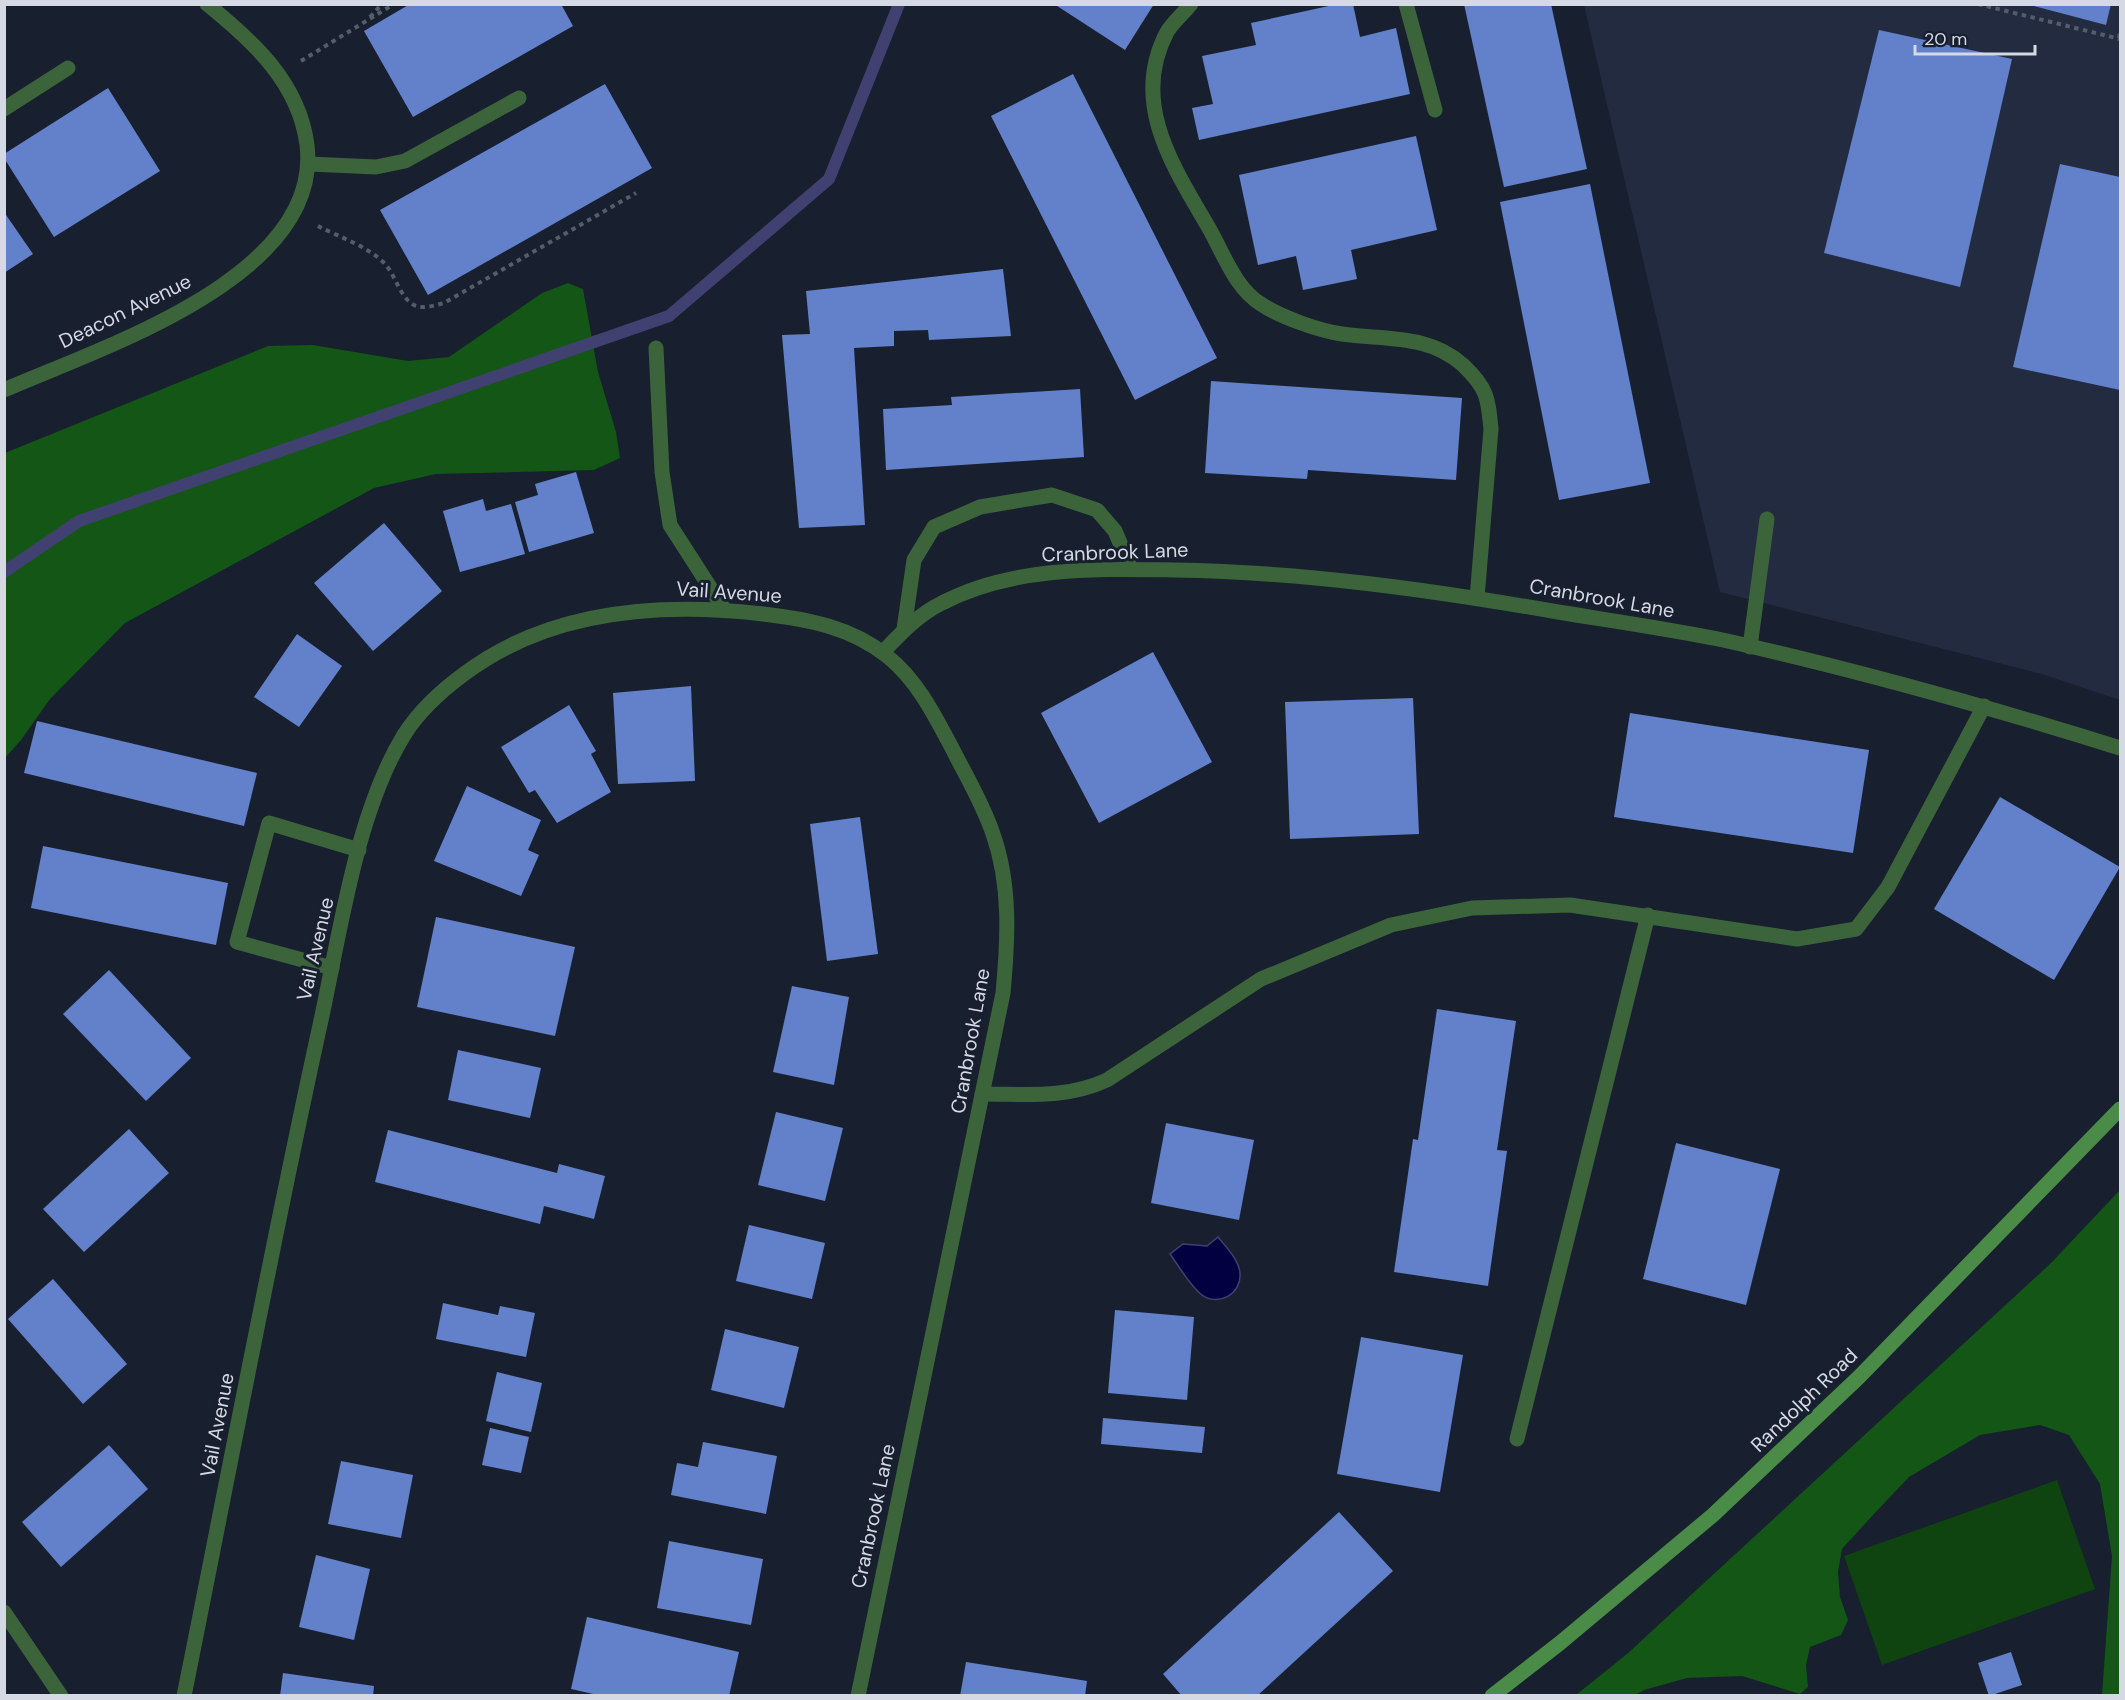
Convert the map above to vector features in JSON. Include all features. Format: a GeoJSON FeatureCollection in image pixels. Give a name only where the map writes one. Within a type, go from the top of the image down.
{"type":"FeatureCollection","features":[{"type":"Feature","properties":{"kind":"main road","name":"Randolph Road"},"geometry":{"type":"LineString","coordinates":[[1492,1695],[1560,1644],[1722,1507],[1859,1377],[2121,1109]]}},
{"type":"Feature","properties":{"kind":"street","name":"Deacon Avenue"},"geometry":{"type":"LineString","coordinates":[[4,390],[148,328],[230,281],[271,245],[288,224],[303,196],[309,164],[305,132],[291,91],[269,59],[207,4]]}},
{"type":"Feature","properties":{"kind":"street"},"geometry":{"type":"LineString","coordinates":[[1191,4],[1168,31],[1151,82],[1152,106],[1158,131],[1172,164],[1240,284],[1259,303],[1275,312],[1340,334],[1429,344],[1449,353],[1481,382],[1488,404],[1491,429],[1477,598]]}},
{"type":"Feature","properties":{"kind":"street"},"geometry":{"type":"LineString","coordinates":[[1406,4],[1435,110]]}},
{"type":"Feature","properties":{"kind":"street"},"geometry":{"type":"LineString","coordinates":[[4,109],[68,68]]}},
{"type":"Feature","properties":{"kind":"street"},"geometry":{"type":"LineString","coordinates":[[309,164],[376,167],[405,161],[519,98]]}},
{"type":"Feature","properties":{"kind":"street"},"geometry":{"type":"LineString","coordinates":[[656,348],[662,472],[670,525],[724,609]]}},
{"type":"Feature","properties":{"kind":"street"},"geometry":{"type":"LineString","coordinates":[[904,629],[914,560],[934,527],[980,507],[1052,495],[1097,510],[1115,531],[1131,569]]}},
{"type":"Feature","properties":{"kind":"street"},"geometry":{"type":"LineString","coordinates":[[1750,647],[1767,519]]}},
{"type":"Feature","properties":{"kind":"street","name":"Cranbrook Lane"},"geometry":{"type":"LineString","coordinates":[[858,1695],[1003,993],[1009,931],[1002,869],[994,835],[980,803],[930,706],[905,671],[883,652],[904,629],[941,603],[983,587],[1050,572],[1131,569],[1252,571],[1320,576],[1477,598],[1750,647],[1984,706],[2121,748]]}},
{"type":"Feature","properties":{"kind":"street","name":"Vail Avenue"},"geometry":{"type":"LineString","coordinates":[[184,1695],[300,1113],[359,850],[378,782],[406,730],[441,691],[483,660],[542,632],[604,615],[676,608],[724,609],[792,618],[831,626],[852,634],[883,652]]}},
{"type":"Feature","properties":{"kind":"street"},"geometry":{"type":"LineString","coordinates":[[982,1094],[1057,1095],[1090,1088],[1107,1080],[1261,979],[1391,925],[1472,908],[1570,905],[1797,939],[1856,929],[1888,887],[1984,706]]}},
{"type":"Feature","properties":{"kind":"street"},"geometry":{"type":"LineString","coordinates":[[332,968],[237,942],[269,823],[359,850]]}},
{"type":"Feature","properties":{"kind":"street"},"geometry":{"type":"LineString","coordinates":[[1517,1438],[1648,915]]}},
{"type":"Feature","properties":{"kind":"street"},"geometry":{"type":"LineString","coordinates":[[4,1612],[61,1695]]}},
{"type":"Feature","properties":{"kind":"path"},"geometry":{"type":"LineString","coordinates":[[366,22],[382,4]]}},
{"type":"Feature","properties":{"kind":"path"},"geometry":{"type":"LineString","coordinates":[[301,61],[394,4]]}},
{"type":"Feature","properties":{"kind":"path"},"geometry":{"type":"LineString","coordinates":[[1978,4],[2120,39],[2121,31]]}},
{"type":"Feature","properties":{"kind":"path"},"geometry":{"type":"LineString","coordinates":[[318,226],[373,255],[386,265],[407,299],[417,306],[428,306],[444,303],[636,193]]}},
{"type":"Feature","properties":{"kind":"shaded area"},"geometry":{"type":"Polygon","coordinates":[[[1584,5],[2120,5],[2120,700],[2042,674],[1720,592],[1584,5]]]}},
{"type":"Feature","properties":{"kind":"shaded area"},"geometry":{"type":"Polygon","coordinates":[[[1218,1237],[1235,1259],[1239,1268],[1240,1280],[1228,1296],[1215,1300],[1197,1291],[1170,1254],[1183,1244],[1207,1246],[1218,1237]]]}},
{"type":"Feature","properties":{"kind":"green space"},"geometry":{"type":"Polygon","coordinates":[[[568,283],[583,289],[598,372],[616,432],[620,458],[594,470],[436,474],[374,488],[125,623],[50,699],[21,740],[5,758],[5,453],[268,346],[313,345],[408,361],[449,357],[542,293],[568,283]]]}},
{"type":"Feature","properties":{"kind":"green space"},"geometry":{"type":"Polygon","coordinates":[[[2120,1190],[2120,1695],[2102,1695],[2112,1556],[2100,1484],[2069,1435],[2040,1425],[1980,1435],[1909,1477],[1842,1549],[1838,1572],[1840,1597],[1848,1620],[1841,1635],[1810,1647],[1806,1665],[1808,1687],[1800,1694],[1742,1676],[1687,1678],[1644,1690],[1635,1695],[1576,1695],[1627,1654],[2050,1264],[2120,1190]]]}},
{"type":"Feature","properties":{"kind":"green space"},"geometry":{"type":"Polygon","coordinates":[[[2057,1480],[2095,1589],[1882,1665],[1844,1556],[2057,1480]]]}},
{"type":"Feature","properties":{"kind":"building"},"geometry":{"type":"Polygon","coordinates":[[[410,4],[561,4],[573,26],[413,117],[364,31],[410,4]]]}},
{"type":"Feature","properties":{"kind":"building"},"geometry":{"type":"Polygon","coordinates":[[[1054,4],[1154,4],[1125,50],[1054,4]]]}},
{"type":"Feature","properties":{"kind":"building"},"geometry":{"type":"Polygon","coordinates":[[[1338,4],[1353,4],[1360,37],[1396,28],[1410,94],[1199,140],[1192,108],[1213,104],[1202,56],[1256,45],[1251,23],[1338,4]]]}},
{"type":"Feature","properties":{"kind":"building"},"geometry":{"type":"Polygon","coordinates":[[[1464,4],[1551,4],[1587,169],[1504,187],[1464,4]]]}},
{"type":"Feature","properties":{"kind":"building"},"geometry":{"type":"Polygon","coordinates":[[[2026,4],[2111,4],[2106,25],[2026,4]]]}},
{"type":"Feature","properties":{"kind":"building"},"geometry":{"type":"Polygon","coordinates":[[[1879,30],[2012,59],[1960,287],[1824,253],[1879,30]]]}},
{"type":"Feature","properties":{"kind":"building"},"geometry":{"type":"Polygon","coordinates":[[[1073,74],[1217,358],[1135,400],[991,116],[1073,74]]]}},
{"type":"Feature","properties":{"kind":"building"},"geometry":{"type":"Polygon","coordinates":[[[605,84],[652,168],[428,295],[380,210],[605,84]]]}},
{"type":"Feature","properties":{"kind":"building"},"geometry":{"type":"Polygon","coordinates":[[[108,88],[160,171],[54,237],[4,158],[4,154],[108,88]]]}},
{"type":"Feature","properties":{"kind":"building"},"geometry":{"type":"Polygon","coordinates":[[[1416,136],[1437,230],[1351,250],[1357,279],[1303,290],[1296,256],[1258,265],[1239,175],[1416,136]]]}},
{"type":"Feature","properties":{"kind":"building"},"geometry":{"type":"Polygon","coordinates":[[[2060,164],[2120,177],[2120,390],[2013,367],[2060,164]]]}},
{"type":"Feature","properties":{"kind":"building"},"geometry":{"type":"Polygon","coordinates":[[[1590,184],[1650,483],[1559,500],[1500,202],[1590,184]]]}},
{"type":"Feature","properties":{"kind":"building"},"geometry":{"type":"Polygon","coordinates":[[[4,212],[33,254],[4,273],[4,212]]]}},
{"type":"Feature","properties":{"kind":"building"},"geometry":{"type":"Polygon","coordinates":[[[1003,269],[1011,336],[929,340],[928,330],[894,331],[894,346],[854,348],[865,525],[799,528],[782,335],[810,334],[806,291],[1003,269]]]}},
{"type":"Feature","properties":{"kind":"building"},"geometry":{"type":"Polygon","coordinates":[[[1211,381],[1462,398],[1456,480],[1308,470],[1307,479],[1205,473],[1211,381]]]}},
{"type":"Feature","properties":{"kind":"building"},"geometry":{"type":"Polygon","coordinates":[[[1080,389],[1084,457],[886,470],[883,409],[952,405],[951,397],[1080,389]]]}},
{"type":"Feature","properties":{"kind":"building"},"geometry":{"type":"Polygon","coordinates":[[[576,472],[594,533],[529,552],[515,502],[538,495],[535,484],[576,472]]]}},
{"type":"Feature","properties":{"kind":"building"},"geometry":{"type":"Polygon","coordinates":[[[483,499],[486,511],[511,504],[525,554],[460,572],[443,511],[483,499]]]}},
{"type":"Feature","properties":{"kind":"building"},"geometry":{"type":"Polygon","coordinates":[[[384,523],[442,591],[373,651],[314,583],[384,523]]]}},
{"type":"Feature","properties":{"kind":"building"},"geometry":{"type":"Polygon","coordinates":[[[297,634],[342,666],[299,727],[254,697],[297,634]]]}},
{"type":"Feature","properties":{"kind":"building"},"geometry":{"type":"Polygon","coordinates":[[[1153,652],[1212,762],[1099,823],[1041,713],[1153,652]]]}},
{"type":"Feature","properties":{"kind":"building"},"geometry":{"type":"Polygon","coordinates":[[[691,686],[695,781],[618,784],[613,693],[691,686]]]}},
{"type":"Feature","properties":{"kind":"building"},"geometry":{"type":"Polygon","coordinates":[[[1413,698],[1419,834],[1290,839],[1285,702],[1413,698]]]}},
{"type":"Feature","properties":{"kind":"building"},"geometry":{"type":"Polygon","coordinates":[[[569,705],[596,751],[591,754],[611,792],[557,823],[535,790],[529,793],[501,747],[569,705]]]}},
{"type":"Feature","properties":{"kind":"building"},"geometry":{"type":"Polygon","coordinates":[[[1630,713],[1869,750],[1853,853],[1614,817],[1630,713]]]}},
{"type":"Feature","properties":{"kind":"building"},"geometry":{"type":"Polygon","coordinates":[[[37,721],[257,773],[244,826],[24,773],[37,721]]]}},
{"type":"Feature","properties":{"kind":"building"},"geometry":{"type":"Polygon","coordinates":[[[467,786],[541,820],[528,850],[539,855],[521,896],[434,861],[467,786]]]}},
{"type":"Feature","properties":{"kind":"building"},"geometry":{"type":"Polygon","coordinates":[[[2000,797],[2120,867],[2054,980],[1934,909],[2000,797]]]}},
{"type":"Feature","properties":{"kind":"building"},"geometry":{"type":"Polygon","coordinates":[[[860,817],[878,954],[827,961],[810,824],[860,817]]]}},
{"type":"Feature","properties":{"kind":"building"},"geometry":{"type":"Polygon","coordinates":[[[43,846],[228,883],[216,945],[31,908],[43,846]]]}},
{"type":"Feature","properties":{"kind":"building"},"geometry":{"type":"Polygon","coordinates":[[[436,917],[575,947],[555,1036],[417,1007],[436,917]]]}},
{"type":"Feature","properties":{"kind":"building"},"geometry":{"type":"Polygon","coordinates":[[[109,970],[191,1058],[146,1101],[63,1014],[109,970]]]}},
{"type":"Feature","properties":{"kind":"building"},"geometry":{"type":"Polygon","coordinates":[[[792,986],[849,997],[834,1085],[773,1072],[792,986]]]}},
{"type":"Feature","properties":{"kind":"building"},"geometry":{"type":"Polygon","coordinates":[[[1437,1009],[1516,1021],[1497,1150],[1507,1151],[1488,1286],[1394,1272],[1413,1139],[1418,1140],[1437,1009]]]}},
{"type":"Feature","properties":{"kind":"building"},"geometry":{"type":"Polygon","coordinates":[[[458,1050],[541,1068],[530,1118],[448,1100],[458,1050]]]}},
{"type":"Feature","properties":{"kind":"building"},"geometry":{"type":"Polygon","coordinates":[[[776,1112],[843,1128],[825,1201],[758,1185],[776,1112]]]}},
{"type":"Feature","properties":{"kind":"building"},"geometry":{"type":"Polygon","coordinates":[[[1166,1123],[1254,1140],[1239,1220],[1151,1203],[1166,1123]]]}},
{"type":"Feature","properties":{"kind":"building"},"geometry":{"type":"Polygon","coordinates":[[[129,1129],[169,1173],[84,1252],[43,1209],[129,1129]]]}},
{"type":"Feature","properties":{"kind":"building"},"geometry":{"type":"Polygon","coordinates":[[[388,1130],[557,1173],[559,1164],[605,1176],[594,1219],[544,1206],[540,1224],[375,1182],[388,1130]]]}},
{"type":"Feature","properties":{"kind":"building"},"geometry":{"type":"Polygon","coordinates":[[[1676,1143],[1780,1169],[1746,1305],[1643,1279],[1676,1143]]]}},
{"type":"Feature","properties":{"kind":"building"},"geometry":{"type":"Polygon","coordinates":[[[749,1225],[825,1243],[812,1299],[736,1281],[749,1225]]]}},
{"type":"Feature","properties":{"kind":"building"},"geometry":{"type":"Polygon","coordinates":[[[53,1279],[127,1364],[83,1404],[8,1319],[53,1279]]]}},
{"type":"Feature","properties":{"kind":"building"},"geometry":{"type":"Polygon","coordinates":[[[443,1303],[498,1315],[500,1306],[535,1313],[526,1357],[436,1339],[443,1303]]]}},
{"type":"Feature","properties":{"kind":"building"},"geometry":{"type":"Polygon","coordinates":[[[1115,1310],[1194,1317],[1187,1400],[1108,1393],[1115,1310]]]}},
{"type":"Feature","properties":{"kind":"building"},"geometry":{"type":"Polygon","coordinates":[[[725,1329],[799,1347],[784,1408],[711,1390],[725,1329]]]}},
{"type":"Feature","properties":{"kind":"building"},"geometry":{"type":"Polygon","coordinates":[[[1361,1337],[1463,1355],[1440,1492],[1337,1474],[1361,1337]]]}},
{"type":"Feature","properties":{"kind":"building"},"geometry":{"type":"Polygon","coordinates":[[[497,1372],[542,1383],[531,1432],[486,1421],[497,1372]]]}},
{"type":"Feature","properties":{"kind":"building"},"geometry":{"type":"Polygon","coordinates":[[[1103,1418],[1205,1427],[1202,1453],[1101,1444],[1103,1418]]]}},
{"type":"Feature","properties":{"kind":"building"},"geometry":{"type":"Polygon","coordinates":[[[490,1428],[529,1437],[521,1473],[482,1465],[490,1428]]]}},
{"type":"Feature","properties":{"kind":"building"},"geometry":{"type":"Polygon","coordinates":[[[703,1442],[777,1456],[766,1514],[671,1495],[677,1463],[698,1467],[703,1442]]]}},
{"type":"Feature","properties":{"kind":"building"},"geometry":{"type":"Polygon","coordinates":[[[109,1445],[148,1489],[61,1567],[22,1522],[109,1445]]]}},
{"type":"Feature","properties":{"kind":"building"},"geometry":{"type":"Polygon","coordinates":[[[341,1461],[413,1475],[401,1538],[328,1524],[341,1461]]]}},
{"type":"Feature","properties":{"kind":"building"},"geometry":{"type":"Polygon","coordinates":[[[1339,1512],[1393,1571],[1257,1696],[1182,1696],[1163,1674],[1339,1512]]]}},
{"type":"Feature","properties":{"kind":"building"},"geometry":{"type":"Polygon","coordinates":[[[669,1541],[763,1559],[751,1625],[657,1608],[669,1541]]]}},
{"type":"Feature","properties":{"kind":"building"},"geometry":{"type":"Polygon","coordinates":[[[316,1555],[370,1569],[354,1640],[299,1627],[316,1555]]]}},
{"type":"Feature","properties":{"kind":"building"},"geometry":{"type":"Polygon","coordinates":[[[587,1617],[739,1652],[729,1696],[602,1696],[571,1689],[587,1617]]]}},
{"type":"Feature","properties":{"kind":"building"},"geometry":{"type":"Polygon","coordinates":[[[2011,1652],[2022,1685],[1989,1696],[1978,1663],[2011,1652]]]}},
{"type":"Feature","properties":{"kind":"building"},"geometry":{"type":"Polygon","coordinates":[[[966,1662],[1087,1681],[1085,1696],[960,1696],[966,1662]]]}},
{"type":"Feature","properties":{"kind":"building"},"geometry":{"type":"Polygon","coordinates":[[[283,1673],[374,1686],[373,1696],[280,1696],[283,1673]]]}},
{"type":"Feature","properties":{"kind":"waterway"},"geometry":{"type":"LineString","coordinates":[[4,572],[79,521],[669,316],[829,179],[899,4]]}}]}
